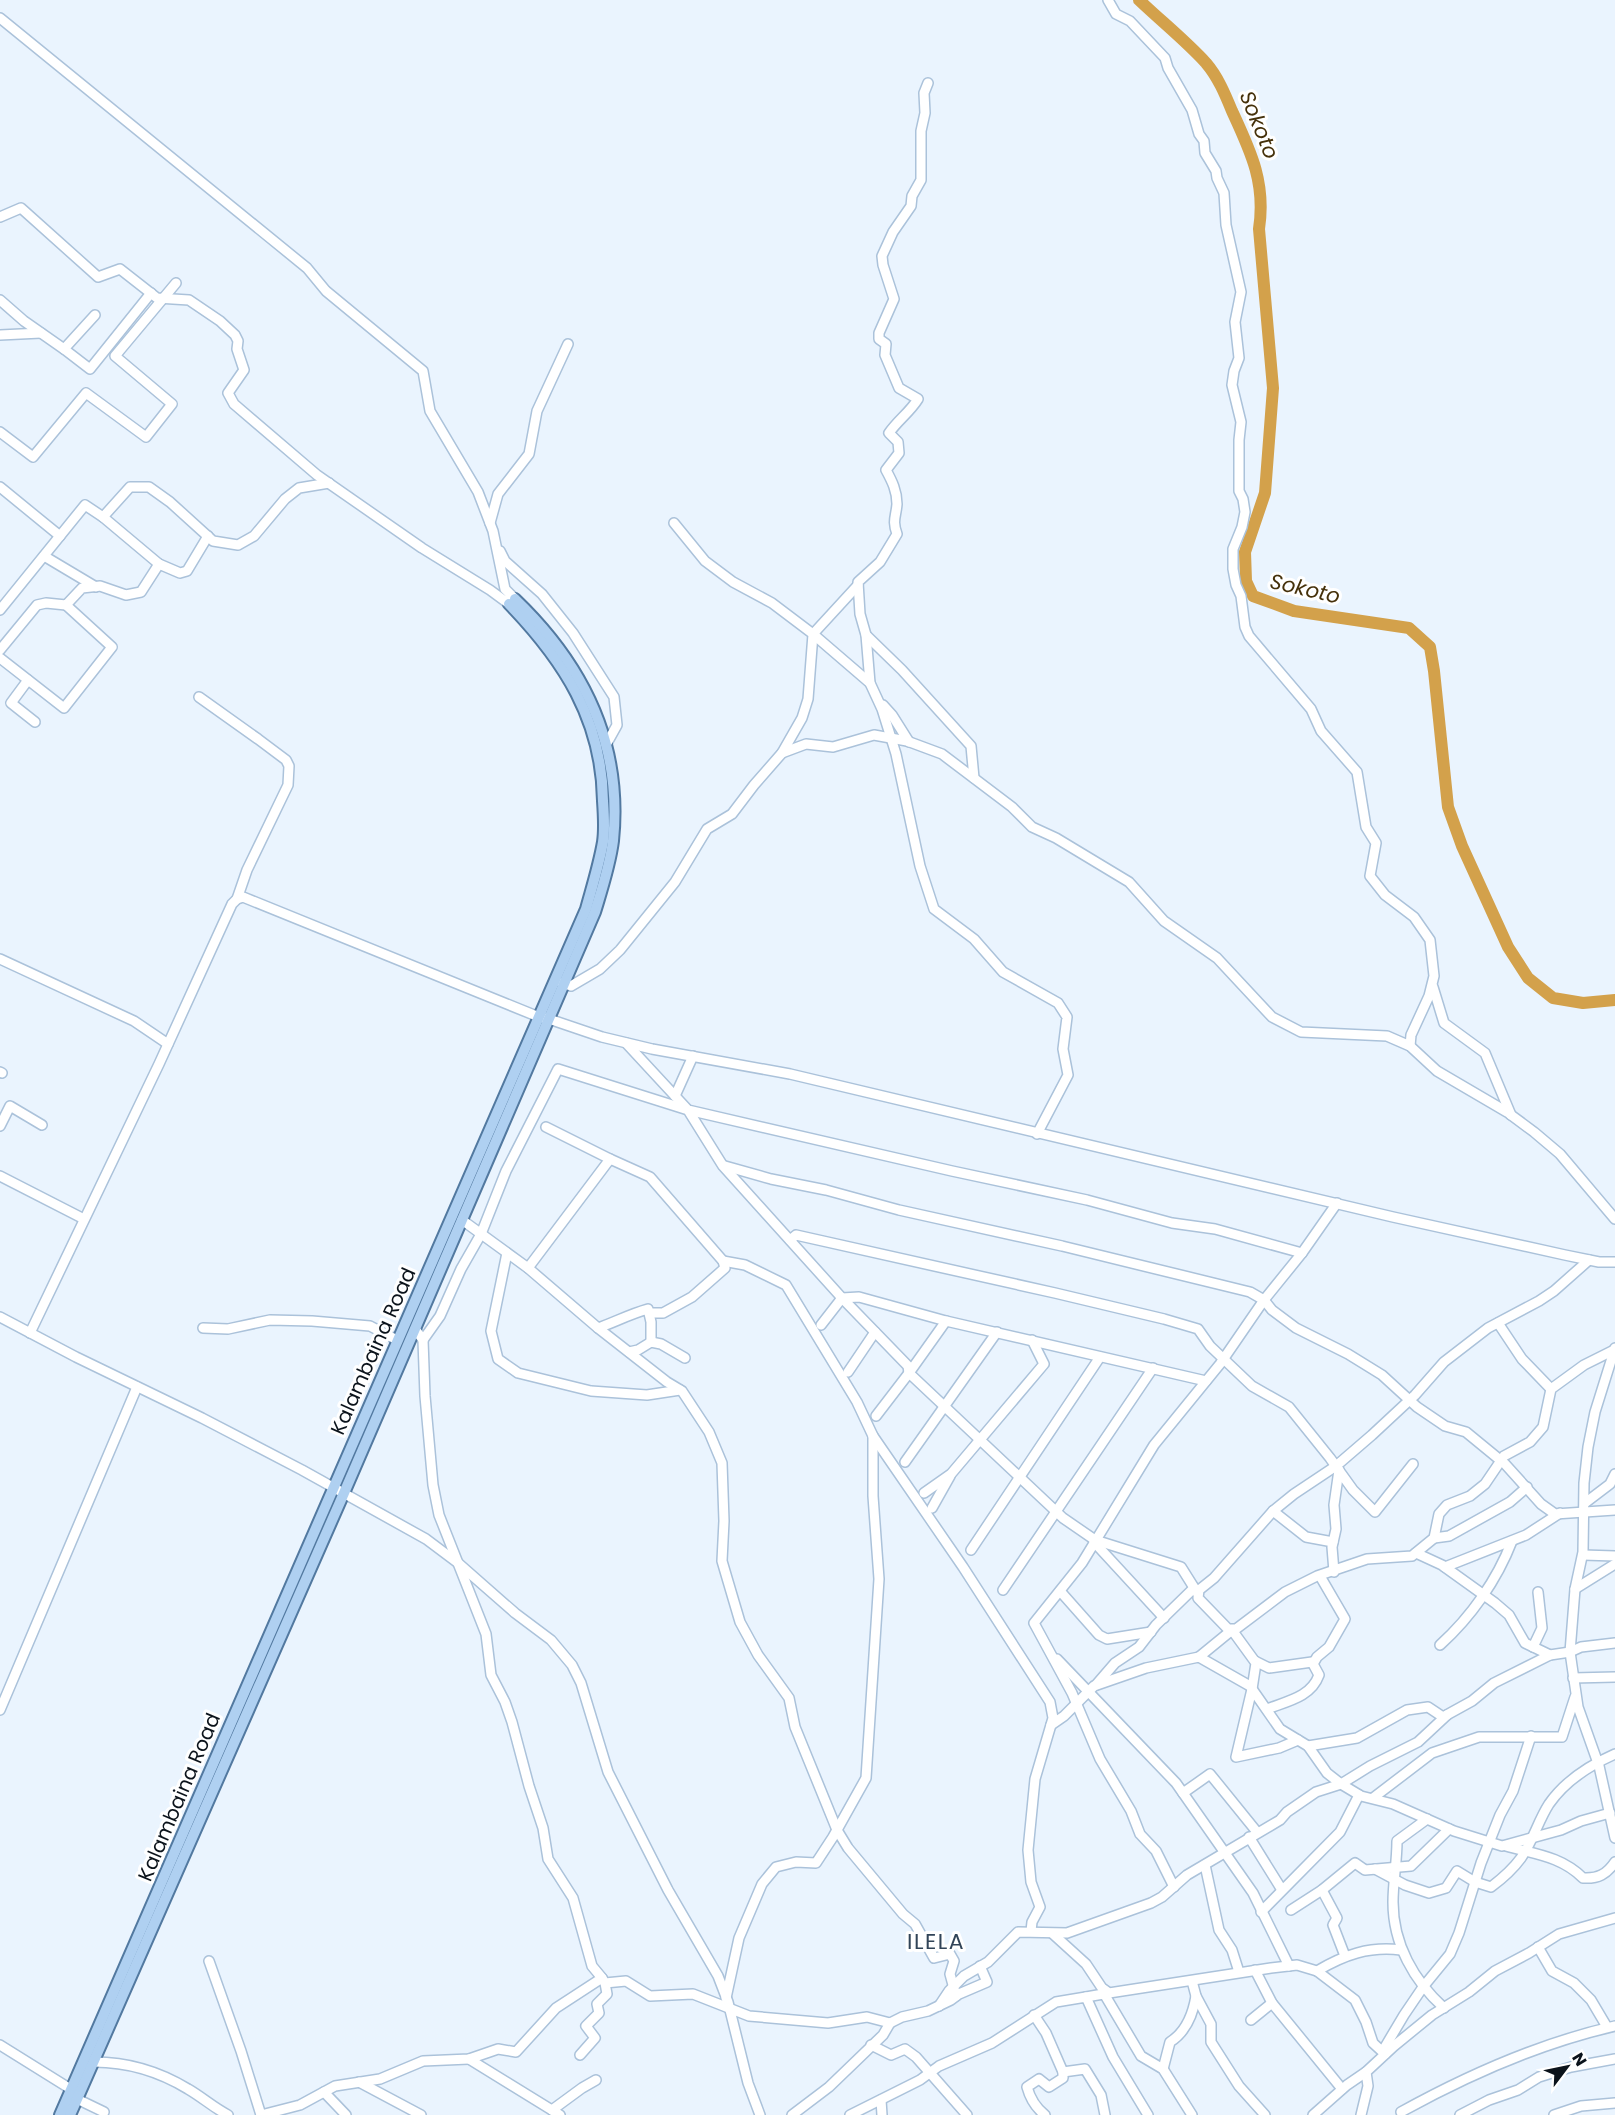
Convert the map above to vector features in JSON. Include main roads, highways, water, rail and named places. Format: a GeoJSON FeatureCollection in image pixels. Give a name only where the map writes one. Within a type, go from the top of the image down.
{"type":"FeatureCollection","features":[{"type":"Feature","properties":{"kind":"main road","name":"Kalambaina Road"},"geometry":{"type":"LineString","coordinates":[[60,2115],[75,2094],[397,1340],[560,982],[595,912],[613,841],[613,779],[607,743],[593,706],[566,658],[535,618],[512,602],[548,646],[585,710],[597,745],[603,780],[603,840],[599,864],[560,982]]}},
{"type":"Feature","properties":{"kind":"main road"},"geometry":{"type":"LineString","coordinates":[[70,2115],[75,2094],[94,2062],[415,1329],[544,1018]]}},
{"type":"Feature","properties":{"kind":"waterway","name":"Sokoto"},"geometry":{"type":"LineString","coordinates":[[1139,0],[1190,47],[1214,74],[1251,154],[1259,182],[1261,212],[1259,229],[1273,388],[1265,493],[1245,552],[1246,581],[1253,596],[1294,611],[1409,628],[1430,647],[1448,807],[1462,846],[1508,947],[1528,978],[1553,998],[1583,1003],[1615,1000]]}},
{"type":"Feature","properties":{"kind":"district","name":"ILELA"},"geometry":{"type":"Point","coordinates":[936,1941]}}]}
